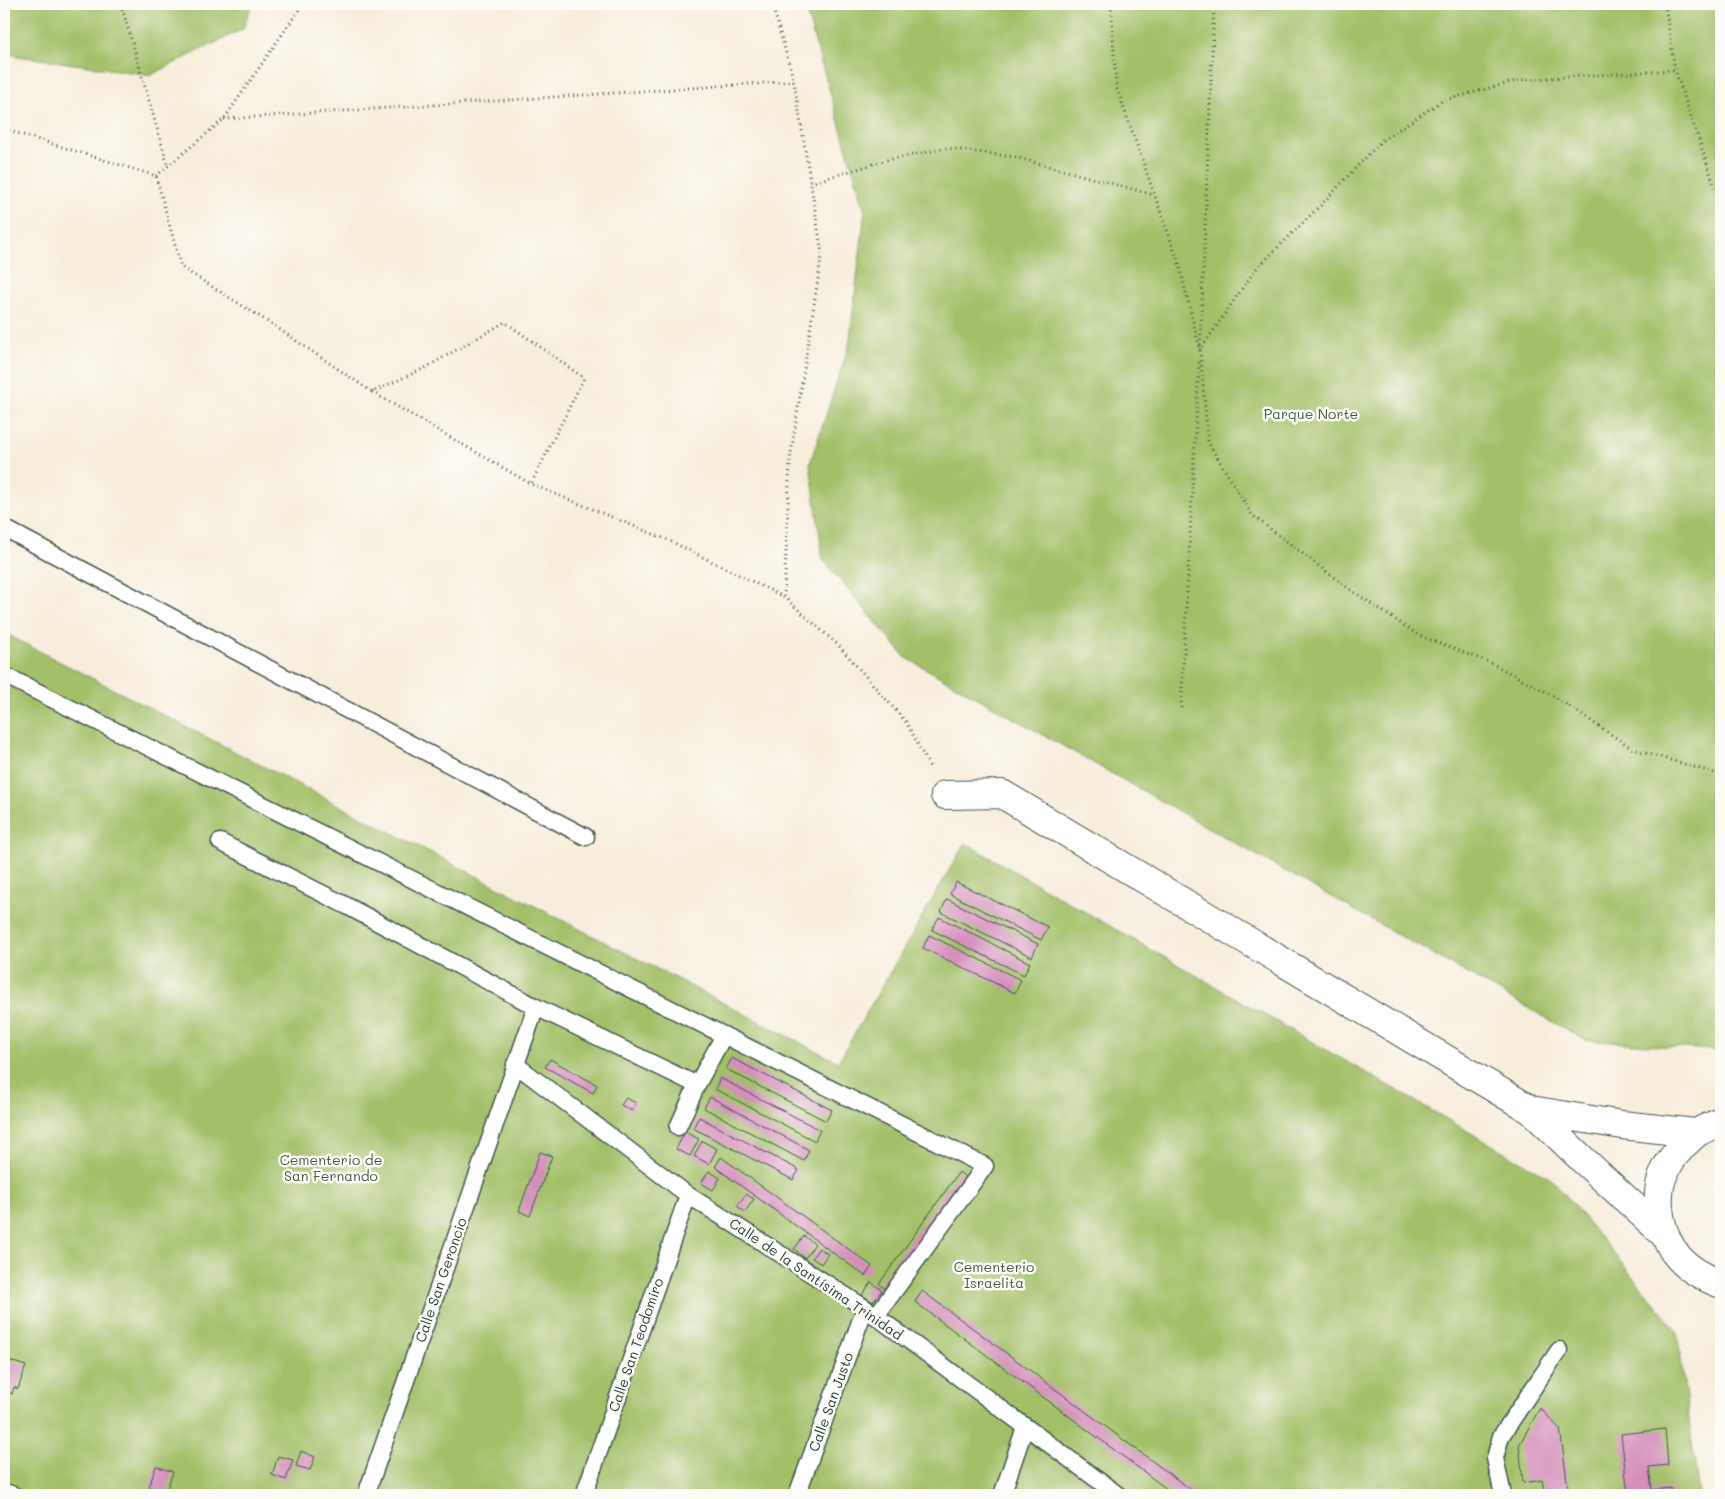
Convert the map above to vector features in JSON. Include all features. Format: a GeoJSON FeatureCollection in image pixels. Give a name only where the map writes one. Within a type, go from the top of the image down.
{"type":"FeatureCollection","features":[{"type":"Feature","properties":{"kind":"street"},"geometry":{"type":"LineString","coordinates":[[945,795],[1002,794],[1531,1110],[1665,1235],[1678,1257],[1698,1275],[1721,1284]]}},
{"type":"Feature","properties":{"kind":"street"},"geometry":{"type":"LineString","coordinates":[[1531,1110],[1622,1125],[1695,1134]]}},
{"type":"Feature","properties":{"kind":"street"},"geometry":{"type":"LineString","coordinates":[[1665,1235],[1658,1207],[1662,1179],[1675,1154],[1695,1134],[1721,1122]]}},
{"type":"Feature","properties":{"kind":"lane"},"geometry":{"type":"LineString","coordinates":[[4,528],[586,837]]}},
{"type":"Feature","properties":{"kind":"lane"},"geometry":{"type":"LineString","coordinates":[[4,675],[724,1035],[697,1085],[678,1127]]}},
{"type":"Feature","properties":{"kind":"lane"},"geometry":{"type":"LineString","coordinates":[[220,842],[347,906],[536,1007],[697,1085]]}},
{"type":"Feature","properties":{"kind":"lane","name":"Calle San Geroncio"},"geometry":{"type":"LineString","coordinates":[[366,1495],[536,1007]]}},
{"type":"Feature","properties":{"kind":"lane","name":"Calle San Justo"},"geometry":{"type":"LineString","coordinates":[[724,1035],[985,1166],[870,1312],[797,1495]]}},
{"type":"Feature","properties":{"kind":"lane","name":"Calle de la Santísima Trinidad"},"geometry":{"type":"LineString","coordinates":[[515,1064],[688,1195],[870,1312],[1118,1495]]}},
{"type":"Feature","properties":{"kind":"lane","name":"Calle San Teodomiro"},"geometry":{"type":"LineString","coordinates":[[584,1495],[688,1195]]}},
{"type":"Feature","properties":{"kind":"lane"},"geometry":{"type":"LineString","coordinates":[[1502,1495],[1495,1458],[1500,1436],[1559,1350]]}},
{"type":"Feature","properties":{"kind":"lane"},"geometry":{"type":"LineString","coordinates":[[1002,1495],[1025,1427]]}},
{"type":"Feature","properties":{"kind":"lane"},"geometry":{"type":"LineString","coordinates":[[4,1492],[14,1495]]}},
{"type":"Feature","properties":{"kind":"path"},"geometry":{"type":"LineString","coordinates":[[121,4],[168,166]]}},
{"type":"Feature","properties":{"kind":"path"},"geometry":{"type":"LineString","coordinates":[[156,176],[224,120],[303,4]]}},
{"type":"Feature","properties":{"kind":"path"},"geometry":{"type":"LineString","coordinates":[[772,4],[794,81],[822,253],[790,460],[784,597]]}},
{"type":"Feature","properties":{"kind":"path"},"geometry":{"type":"LineString","coordinates":[[1110,4],[1116,86],[1179,264],[1200,350],[1208,442],[1252,515],[1348,588],[1418,635],[1491,663],[1552,695],[1633,749],[1721,775]]}},
{"type":"Feature","properties":{"kind":"path"},"geometry":{"type":"LineString","coordinates":[[1181,708],[1200,350],[1214,4]]}},
{"type":"Feature","properties":{"kind":"path"},"geometry":{"type":"LineString","coordinates":[[1665,4],[1674,70],[1721,205]]}},
{"type":"Feature","properties":{"kind":"path"},"geometry":{"type":"LineString","coordinates":[[1200,350],[1255,270],[1321,205],[1381,141],[1442,101],[1519,80],[1674,70]]}},
{"type":"Feature","properties":{"kind":"path"},"geometry":{"type":"LineString","coordinates":[[224,120],[794,81]]}},
{"type":"Feature","properties":{"kind":"path"},"geometry":{"type":"LineString","coordinates":[[4,129],[156,176]]}},
{"type":"Feature","properties":{"kind":"path"},"geometry":{"type":"LineString","coordinates":[[810,184],[887,160],[947,148],[1015,157],[1154,195]]}},
{"type":"Feature","properties":{"kind":"path"},"geometry":{"type":"LineString","coordinates":[[156,176],[181,267],[273,325],[372,392],[531,484],[668,540],[784,597],[838,645],[906,722],[945,795]]}},
{"type":"Feature","properties":{"kind":"path"},"geometry":{"type":"LineString","coordinates":[[372,392],[425,368],[505,322],[584,378],[531,484]]}},
{"type":"Feature","properties":{"kind":"green space"},"geometry":{"type":"Polygon","coordinates":[[[4,4],[252,4],[243,29],[151,75],[4,54],[4,4]]]}},
{"type":"Feature","properties":{"kind":"green space","name":"Parque Norte"},"geometry":{"type":"Polygon","coordinates":[[[804,4],[1721,4],[1721,1051],[1585,1040],[905,657],[823,560],[810,463],[849,346],[865,211],[804,4]]]}},
{"type":"Feature","properties":{"kind":"green space","name":"Cementerio de San Fernando"},"geometry":{"type":"Polygon","coordinates":[[[4,633],[838,1062],[965,843],[1553,1180],[1677,1330],[1699,1495],[4,1495],[4,633]]]}},
{"type":"Feature","properties":{"kind":"building"},"geometry":{"type":"Polygon","coordinates":[[[956,882],[1048,927],[1041,940],[950,894],[956,882]]]}},
{"type":"Feature","properties":{"kind":"building"},"geometry":{"type":"Polygon","coordinates":[[[947,899],[1038,944],[1032,957],[941,912],[947,899]]]}},
{"type":"Feature","properties":{"kind":"building"},"geometry":{"type":"Polygon","coordinates":[[[939,917],[1030,963],[1024,975],[932,930],[939,917]]]}},
{"type":"Feature","properties":{"kind":"building"},"geometry":{"type":"Polygon","coordinates":[[[929,935],[1021,980],[1015,993],[923,948],[929,935]]]}},
{"type":"Feature","properties":{"kind":"building"},"geometry":{"type":"Polygon","coordinates":[[[732,1058],[832,1110],[826,1121],[726,1069],[732,1058]]]}},
{"type":"Feature","properties":{"kind":"building"},"geometry":{"type":"Polygon","coordinates":[[[550,1059],[597,1085],[593,1093],[545,1067],[550,1059]]]}},
{"type":"Feature","properties":{"kind":"building"},"geometry":{"type":"Polygon","coordinates":[[[720,1078],[820,1130],[815,1141],[715,1089],[720,1078]]]}},
{"type":"Feature","properties":{"kind":"building"},"geometry":{"type":"Polygon","coordinates":[[[710,1097],[809,1150],[804,1161],[704,1108],[710,1097]]]}},
{"type":"Feature","properties":{"kind":"building"},"geometry":{"type":"Polygon","coordinates":[[[626,1098],[636,1103],[632,1111],[621,1105],[626,1098]]]}},
{"type":"Feature","properties":{"kind":"building"},"geometry":{"type":"Polygon","coordinates":[[[699,1117],[799,1170],[793,1180],[693,1128],[699,1117]]]}},
{"type":"Feature","properties":{"kind":"building"},"geometry":{"type":"Polygon","coordinates":[[[685,1132],[699,1139],[690,1156],[676,1149],[685,1132]]]}},
{"type":"Feature","properties":{"kind":"building"},"geometry":{"type":"Polygon","coordinates":[[[702,1141],[717,1149],[709,1164],[694,1156],[702,1141]]]}},
{"type":"Feature","properties":{"kind":"building"},"geometry":{"type":"Polygon","coordinates":[[[540,1152],[552,1156],[530,1216],[519,1211],[540,1152]]]}},
{"type":"Feature","properties":{"kind":"building"},"geometry":{"type":"Polygon","coordinates":[[[721,1157],[872,1266],[865,1276],[715,1167],[721,1157]]]}},
{"type":"Feature","properties":{"kind":"building"},"geometry":{"type":"Polygon","coordinates":[[[709,1171],[720,1178],[713,1190],[701,1183],[709,1171]]]}},
{"type":"Feature","properties":{"kind":"building"},"geometry":{"type":"Polygon","coordinates":[[[959,1172],[966,1177],[886,1289],[879,1284],[959,1172]]]}},
{"type":"Feature","properties":{"kind":"building"},"geometry":{"type":"Polygon","coordinates":[[[746,1194],[754,1199],[745,1212],[737,1206],[746,1194]]]}},
{"type":"Feature","properties":{"kind":"building"},"geometry":{"type":"Polygon","coordinates":[[[804,1236],[815,1244],[805,1258],[794,1249],[804,1236]]]}},
{"type":"Feature","properties":{"kind":"building"},"geometry":{"type":"Polygon","coordinates":[[[819,1248],[828,1254],[821,1264],[812,1258],[819,1248]]]}},
{"type":"Feature","properties":{"kind":"building"},"geometry":{"type":"Polygon","coordinates":[[[871,1282],[882,1290],[873,1302],[862,1295],[871,1282]]]}},
{"type":"Feature","properties":{"kind":"building"},"geometry":{"type":"Polygon","coordinates":[[[922,1291],[1198,1495],[1175,1495],[915,1302],[922,1291]]]}},
{"type":"Feature","properties":{"kind":"building"},"geometry":{"type":"Polygon","coordinates":[[[4,1359],[26,1366],[18,1389],[14,1387],[12,1394],[4,1391],[4,1359]]]}},
{"type":"Feature","properties":{"kind":"building"},"geometry":{"type":"Polygon","coordinates":[[[1540,1408],[1560,1429],[1569,1495],[1545,1495],[1542,1480],[1523,1483],[1519,1445],[1540,1408]]]}},
{"type":"Feature","properties":{"kind":"building"},"geometry":{"type":"Polygon","coordinates":[[[1665,1429],[1668,1465],[1649,1467],[1652,1490],[1671,1488],[1672,1495],[1628,1495],[1621,1434],[1665,1429]]]}},
{"type":"Feature","properties":{"kind":"building"},"geometry":{"type":"Polygon","coordinates":[[[301,1451],[315,1457],[310,1470],[296,1466],[301,1451]]]}},
{"type":"Feature","properties":{"kind":"building"},"geometry":{"type":"Polygon","coordinates":[[[278,1456],[293,1460],[286,1480],[272,1475],[278,1456]]]}},
{"type":"Feature","properties":{"kind":"building"},"geometry":{"type":"Polygon","coordinates":[[[156,1466],[173,1472],[166,1492],[149,1487],[156,1466]]]}},
{"type":"Feature","properties":{"kind":"park label","name":"Cementerio Israelita"},"geometry":{"type":"Point","coordinates":[994,1276]}}]}
